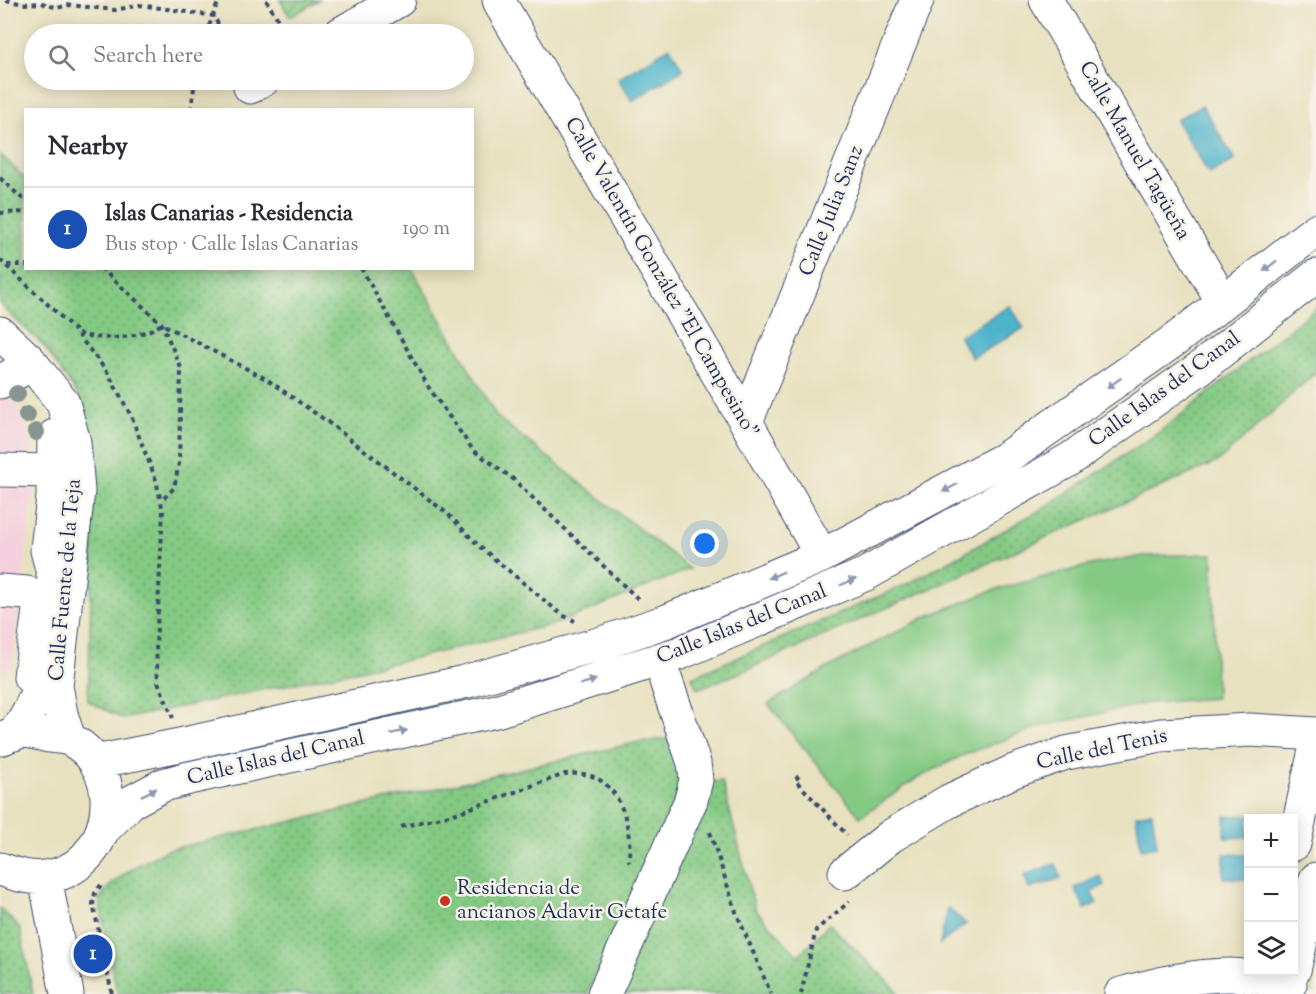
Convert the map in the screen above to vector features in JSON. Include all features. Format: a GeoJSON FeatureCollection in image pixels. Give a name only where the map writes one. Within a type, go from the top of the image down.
{"type":"FeatureCollection","features":[{"type":"Feature","properties":{"kind":"street"},"geometry":{"type":"LineString","coordinates":[[357,24],[399,0]]}},
{"type":"Feature","properties":{"kind":"street","name":"Calle Valentín González \"El Campesino\""},"geometry":{"type":"LineString","coordinates":[[499,0],[822,555]]}},
{"type":"Feature","properties":{"kind":"street","name":"Calle Julia Sanz"},"geometry":{"type":"LineString","coordinates":[[746,422],[917,0]]}},
{"type":"Feature","properties":{"kind":"street","name":"Calle Manuel Tagüeña"},"geometry":{"type":"LineString","coordinates":[[1046,0],[1223,302]]}},
{"type":"Feature","properties":{"kind":"street","name":"Calle Islas del Canal"},"geometry":{"type":"LineString","coordinates":[[95,762],[464,682],[599,644],[667,621],[822,555],[1006,458],[1176,339],[1316,230]]}},
{"type":"Feature","properties":{"kind":"street","name":"Calle Islas del Canal"},"geometry":{"type":"LineString","coordinates":[[45,877],[65,871],[81,861],[95,846],[104,829],[131,801],[163,785],[189,777],[496,711],[680,653],[866,574],[1069,460],[1200,368],[1316,276]]}},
{"type":"Feature","properties":{"kind":"street","name":"Calle Fuente de la Teja"},"geometry":{"type":"LineString","coordinates":[[0,333],[30,362],[63,403],[74,442],[78,491],[60,634],[56,686],[61,714],[69,739]]}},
{"type":"Feature","properties":{"kind":"street"},"geometry":{"type":"LineString","coordinates":[[0,382],[30,362]]}},
{"type":"Feature","properties":{"kind":"street","name":"Calle Fuente de la Teja"},"geometry":{"type":"LineString","coordinates":[[5,737],[23,722],[43,673],[54,597],[54,577],[47,550],[53,497],[54,439],[44,394],[30,362]]}},
{"type":"Feature","properties":{"kind":"street"},"geometry":{"type":"LineString","coordinates":[[0,470],[54,471],[65,478],[67,485],[61,532],[67,542],[71,559]]}},
{"type":"Feature","properties":{"kind":"street"},"geometry":{"type":"LineString","coordinates":[[0,591],[27,593],[38,600],[39,610],[28,686],[5,737]]}},
{"type":"Feature","properties":{"kind":"street"},"geometry":{"type":"LineString","coordinates":[[604,994],[691,800],[696,780],[694,763],[666,681]]}},
{"type":"Feature","properties":{"kind":"street","name":"Calle del Tenis"},"geometry":{"type":"LineString","coordinates":[[848,887],[891,836],[949,801],[1014,771],[1066,753],[1161,735],[1250,730],[1316,734]]}},
{"type":"Feature","properties":{"kind":"street"},"geometry":{"type":"LineString","coordinates":[[5,737],[22,731],[69,739],[82,747],[95,762],[105,783],[108,806],[104,829]]}},
{"type":"Feature","properties":{"kind":"street"},"geometry":{"type":"LineString","coordinates":[[1298,823],[1316,746]]}},
{"type":"Feature","properties":{"kind":"street"},"geometry":{"type":"LineString","coordinates":[[0,869],[21,876],[45,877],[67,994]]}},
{"type":"Feature","properties":{"kind":"street"},"geometry":{"type":"LineString","coordinates":[[1121,994],[1173,980],[1231,975],[1279,981],[1316,879]]}},
{"type":"Feature","properties":{"kind":"path"},"geometry":{"type":"LineString","coordinates":[[6,0],[23,4],[42,3],[57,8],[69,5],[115,10],[140,5],[214,16]]}},
{"type":"Feature","properties":{"kind":"path"},"geometry":{"type":"LineString","coordinates":[[210,24],[219,0]]}},
{"type":"Feature","properties":{"kind":"path"},"geometry":{"type":"LineString","coordinates":[[266,0],[281,24]]}},
{"type":"Feature","properties":{"kind":"path"},"geometry":{"type":"LineString","coordinates":[[214,16],[218,24]]}},
{"type":"Feature","properties":{"kind":"path"},"geometry":{"type":"LineString","coordinates":[[191,108],[194,90]]}},
{"type":"Feature","properties":{"kind":"path"},"geometry":{"type":"LineString","coordinates":[[0,178],[24,200]]}},
{"type":"Feature","properties":{"kind":"path"},"geometry":{"type":"LineString","coordinates":[[0,213],[24,212]]}},
{"type":"Feature","properties":{"kind":"path"},"geometry":{"type":"LineString","coordinates":[[0,260],[78,334],[108,373],[131,416],[156,480],[163,521],[156,647],[158,682],[176,723],[180,745]]}},
{"type":"Feature","properties":{"kind":"path"},"geometry":{"type":"LineString","coordinates":[[6,266],[24,265]]}},
{"type":"Feature","properties":{"kind":"path"},"geometry":{"type":"LineString","coordinates":[[103,270],[162,324],[266,379],[325,420],[448,514],[479,546],[562,615],[578,623]]}},
{"type":"Feature","properties":{"kind":"path"},"geometry":{"type":"LineString","coordinates":[[362,270],[429,388],[473,450],[512,478],[645,606]]}},
{"type":"Feature","properties":{"kind":"path"},"geometry":{"type":"LineString","coordinates":[[78,334],[88,337],[138,335],[162,324]]}},
{"type":"Feature","properties":{"kind":"path"},"geometry":{"type":"LineString","coordinates":[[161,501],[174,488],[179,463],[182,400],[181,368],[162,324]]}},
{"type":"Feature","properties":{"kind":"path"},"geometry":{"type":"LineString","coordinates":[[401,827],[458,813],[565,774],[584,774],[603,782],[614,794],[624,812],[630,849],[628,869]]}},
{"type":"Feature","properties":{"kind":"path"},"geometry":{"type":"LineString","coordinates":[[691,800],[702,808],[736,912],[771,994]]}},
{"type":"Feature","properties":{"kind":"path"},"geometry":{"type":"LineString","coordinates":[[801,994],[816,930],[848,887]]}},
{"type":"Feature","properties":{"kind":"shaded area"},"geometry":{"type":"Polygon","coordinates":[[[0,381],[10,395],[28,433],[33,491],[12,668],[0,671],[0,381]]]}},
{"type":"Feature","properties":{"kind":"green space"},"geometry":{"type":"Polygon","coordinates":[[[280,0],[319,0],[290,17],[280,0]]]}},
{"type":"Feature","properties":{"kind":"green space"},"geometry":{"type":"Polygon","coordinates":[[[0,154],[24,177],[24,270],[413,270],[497,417],[690,569],[559,623],[407,660],[123,719],[88,701],[95,451],[82,401],[43,345],[0,305],[0,154]]]}},
{"type":"Feature","properties":{"kind":"green space"},"geometry":{"type":"Polygon","coordinates":[[[1316,308],[1316,372],[1219,461],[742,672],[697,689],[692,677],[905,585],[1049,505],[1158,433],[1316,308]]]}},
{"type":"Feature","properties":{"kind":"green space"},"geometry":{"type":"Polygon","coordinates":[[[1213,554],[1216,698],[1148,703],[1038,727],[959,757],[916,779],[860,817],[768,704],[831,666],[925,617],[994,590],[1095,564],[1144,556],[1213,554]]]}},
{"type":"Feature","properties":{"kind":"green space"},"geometry":{"type":"Polygon","coordinates":[[[666,739],[678,748],[682,783],[587,994],[117,994],[99,899],[121,876],[167,850],[639,742],[666,739]]]}},
{"type":"Feature","properties":{"kind":"green space"},"geometry":{"type":"Polygon","coordinates":[[[722,781],[755,909],[798,956],[829,924],[898,991],[895,994],[618,994],[707,782],[722,781]]]}},
{"type":"Feature","properties":{"kind":"green space"},"geometry":{"type":"Polygon","coordinates":[[[0,908],[20,928],[33,994],[0,994],[0,908]]]}},
{"type":"Feature","properties":{"kind":"water"},"geometry":{"type":"Polygon","coordinates":[[[670,47],[683,70],[632,101],[618,78],[670,47]]]}},
{"type":"Feature","properties":{"kind":"water"},"geometry":{"type":"Polygon","coordinates":[[[1202,105],[1235,160],[1209,174],[1176,120],[1202,105]]]}},
{"type":"Feature","properties":{"kind":"water"},"geometry":{"type":"Polygon","coordinates":[[[1010,306],[1024,328],[972,358],[959,336],[1010,306]]]}},
{"type":"Feature","properties":{"kind":"water"},"geometry":{"type":"Polygon","coordinates":[[[1152,812],[1157,846],[1141,849],[1136,815],[1152,812]]]}},
{"type":"Feature","properties":{"kind":"water"},"geometry":{"type":"Polygon","coordinates":[[[1225,816],[1244,816],[1244,837],[1225,838],[1225,816]]]}},
{"type":"Feature","properties":{"kind":"water"},"geometry":{"type":"Polygon","coordinates":[[[1224,854],[1244,855],[1244,879],[1223,878],[1224,854]]]}},
{"type":"Feature","properties":{"kind":"water"},"geometry":{"type":"Polygon","coordinates":[[[1056,864],[1061,878],[1029,889],[1024,875],[1056,864]]]}},
{"type":"Feature","properties":{"kind":"water"},"geometry":{"type":"Polygon","coordinates":[[[1100,876],[1105,885],[1091,892],[1097,903],[1085,909],[1075,888],[1100,876]]]}},
{"type":"Feature","properties":{"kind":"water"},"geometry":{"type":"Polygon","coordinates":[[[948,908],[966,924],[940,944],[948,908]]]}},
{"type":"Feature","properties":{"kind":"place","name":"Residencia de ancianos Adavir Getafe"},"geometry":{"type":"Point","coordinates":[445,901]}},
{"type":"Feature","properties":{"kind":"place","name":"Islas Canarias - Residencia"},"geometry":{"type":"Point","coordinates":[93,954]}}]}
